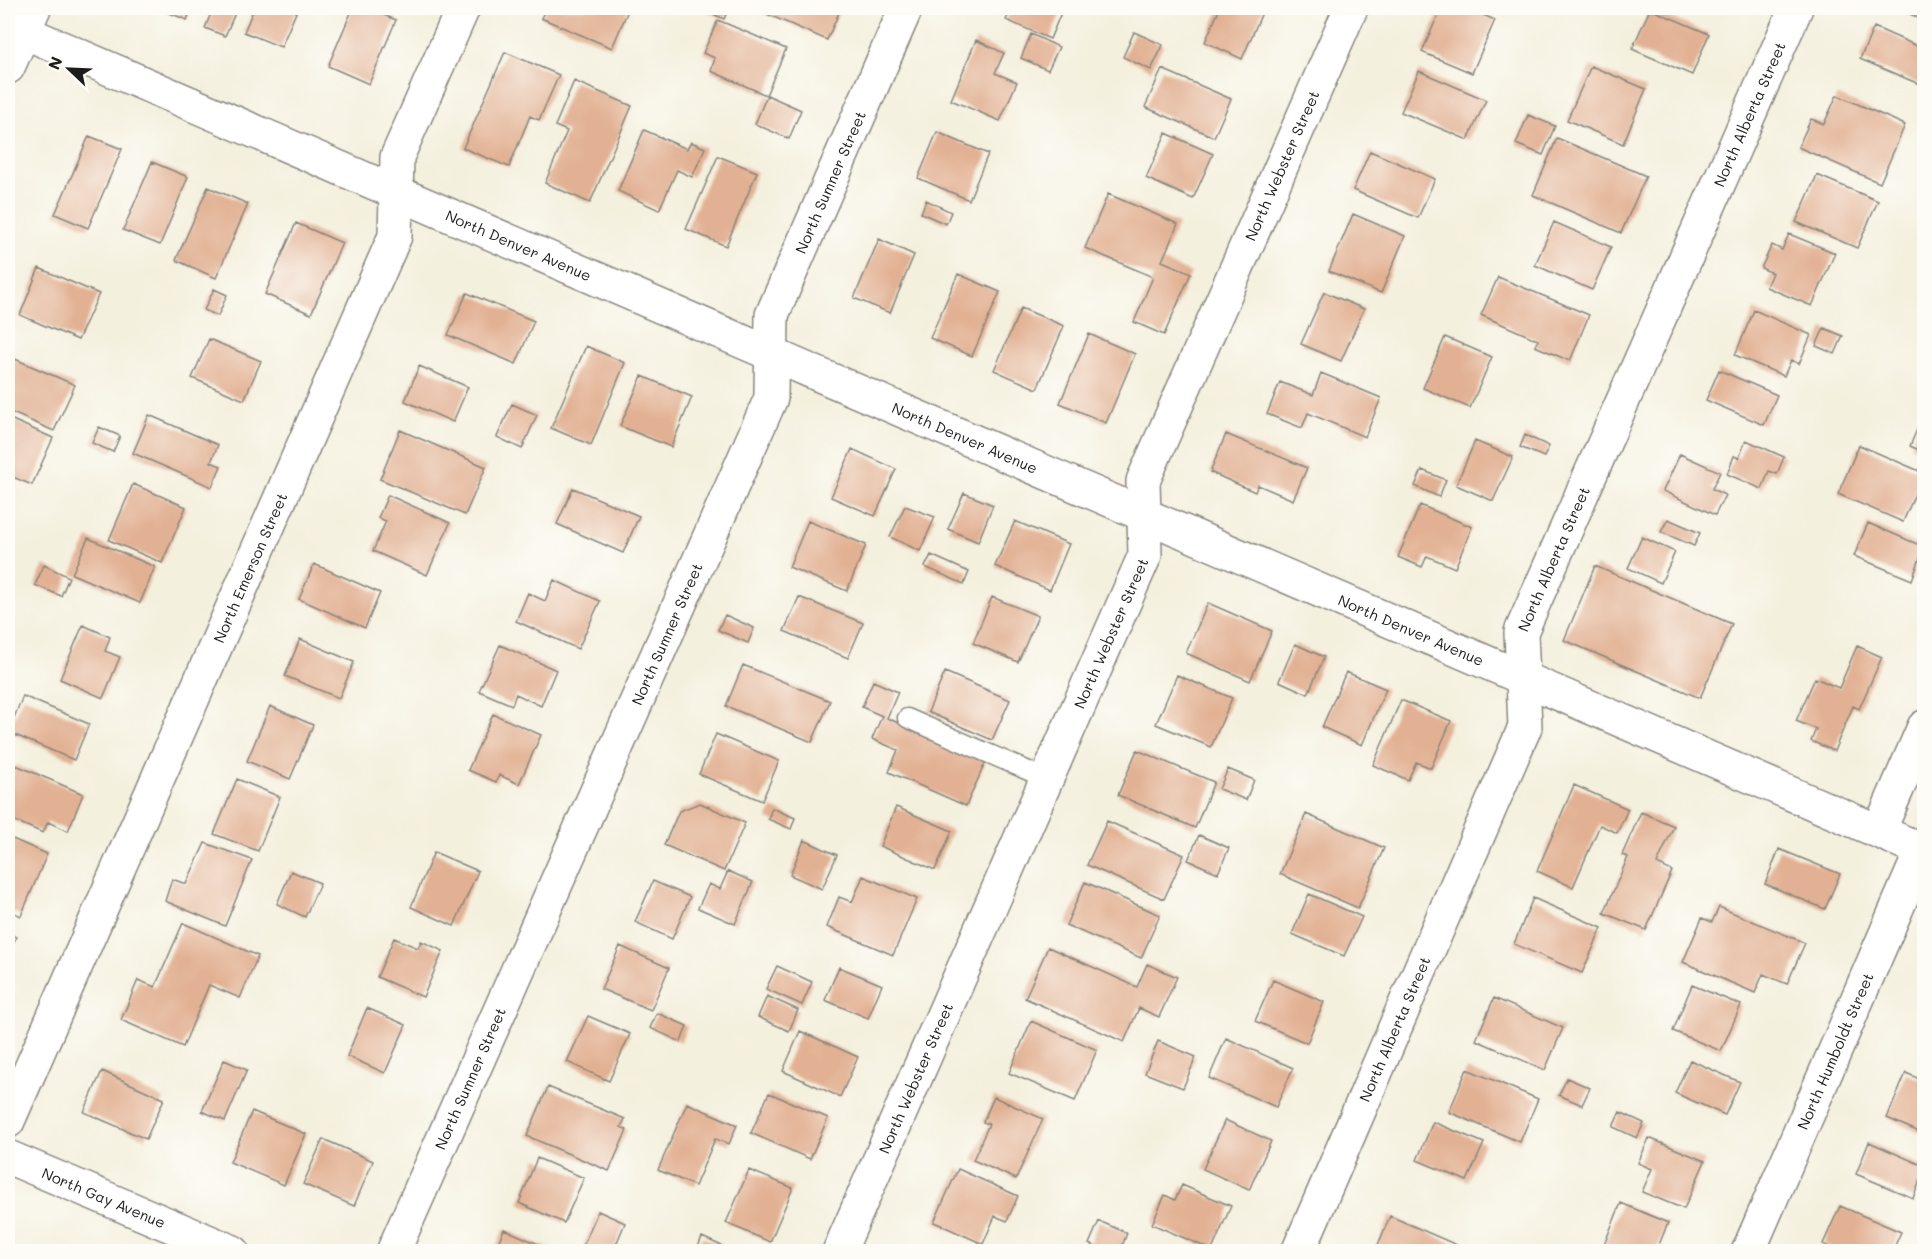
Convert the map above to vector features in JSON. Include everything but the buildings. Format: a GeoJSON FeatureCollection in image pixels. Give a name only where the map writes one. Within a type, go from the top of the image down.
{"type":"FeatureCollection","features":[{"type":"Feature","properties":{"kind":"street","name":"North Emerson Street"},"geometry":{"type":"LineString","coordinates":[[8,1121],[395,236],[397,157],[463,8]]}},
{"type":"Feature","properties":{"kind":"street","name":"North Sumner Street"},"geometry":{"type":"LineString","coordinates":[[393,1251],[771,398],[772,315],[906,8]]}},
{"type":"Feature","properties":{"kind":"street","name":"North Webster Street"},"geometry":{"type":"LineString","coordinates":[[839,1251],[1145,555],[1143,481],[1351,8]]}},
{"type":"Feature","properties":{"kind":"street","name":"North Alberta Street"},"geometry":{"type":"LineString","coordinates":[[1298,1251],[1525,727],[1521,632],[1796,8]]}},
{"type":"Feature","properties":{"kind":"street","name":"North Denver Avenue"},"geometry":{"type":"LineString","coordinates":[[22,21],[396,192],[1923,850]]}},
{"type":"Feature","properties":{"kind":"street"},"geometry":{"type":"LineString","coordinates":[[8,68],[22,21]]}},
{"type":"Feature","properties":{"kind":"street"},"geometry":{"type":"LineString","coordinates":[[1879,831],[1924,727]]}},
{"type":"Feature","properties":{"kind":"street","name":"North Humboldt Street"},"geometry":{"type":"LineString","coordinates":[[1748,1251],[1923,850]]}},
{"type":"Feature","properties":{"kind":"street","name":"North Gay Avenue"},"geometry":{"type":"LineString","coordinates":[[8,1157],[233,1251]]}},
{"type":"Feature","properties":{"kind":"lane"},"geometry":{"type":"LineString","coordinates":[[907,718],[1047,779]]}}]}
